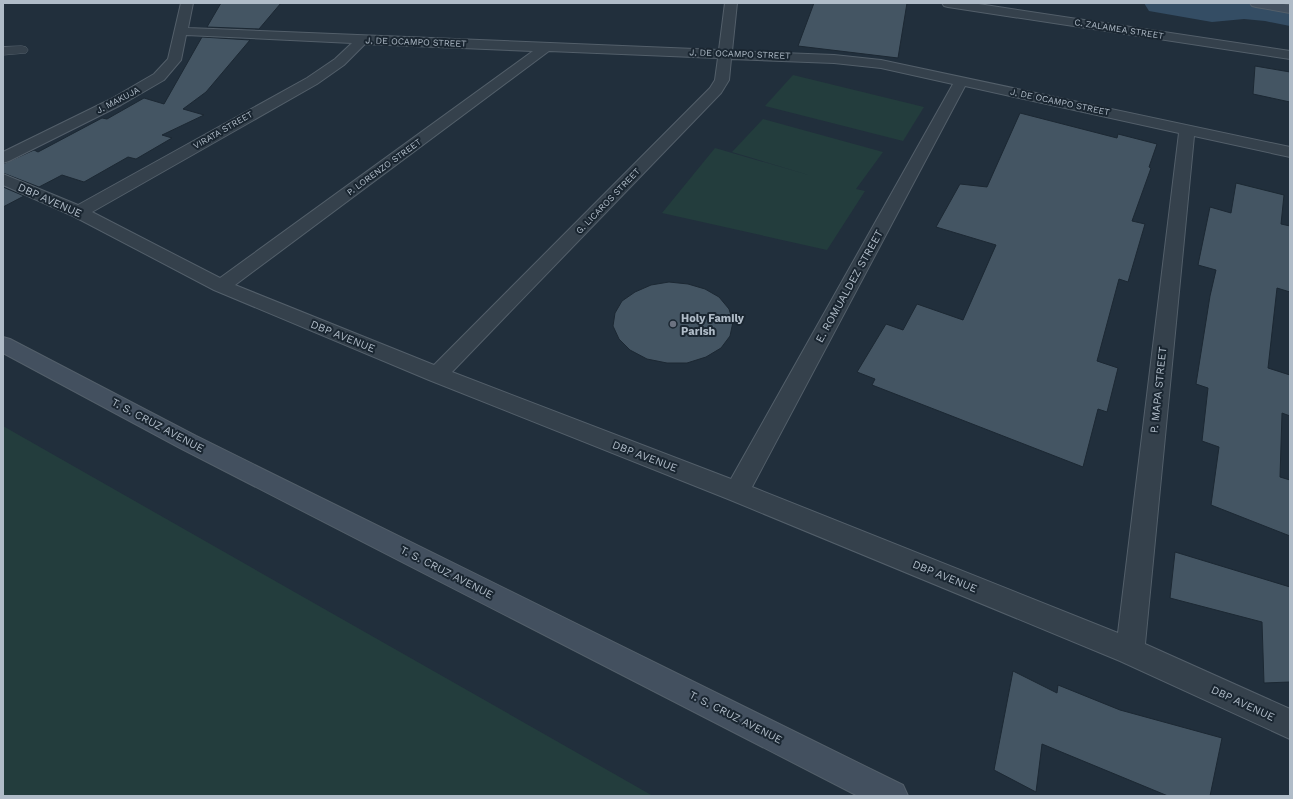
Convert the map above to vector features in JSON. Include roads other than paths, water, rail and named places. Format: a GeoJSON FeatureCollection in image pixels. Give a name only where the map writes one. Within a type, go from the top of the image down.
{"type":"FeatureCollection","features":[{"type":"Feature","properties":{"kind":"street","name":"J. MAKUJA"},"geometry":{"type":"LineString","coordinates":[[3,158],[116,102],[159,77],[167,70],[174,60],[186,3]]}},
{"type":"Feature","properties":{"kind":"street","name":"G. LICAROS STREET"},"geometry":{"type":"LineString","coordinates":[[437,375],[702,106],[722,80],[731,3]]}},
{"type":"Feature","properties":{"kind":"street","name":"C. ZALAMEA STREET"},"geometry":{"type":"LineString","coordinates":[[948,3],[1290,55]]}},
{"type":"Feature","properties":{"kind":"street"},"geometry":{"type":"LineString","coordinates":[[1256,3],[1290,9]]}},
{"type":"Feature","properties":{"kind":"street","name":"J. DE OCAMPO STREET"},"geometry":{"type":"LineString","coordinates":[[181,31],[362,40],[834,59],[881,64],[1290,152]]}},
{"type":"Feature","properties":{"kind":"street","name":"VIRATA STREET"},"geometry":{"type":"LineString","coordinates":[[79,212],[297,88],[342,60],[352,52],[362,40]]}},
{"type":"Feature","properties":{"kind":"street","name":"P. LORENZO STREET"},"geometry":{"type":"LineString","coordinates":[[221,286],[547,47]]}},
{"type":"Feature","properties":{"kind":"street","name":"E. ROMUALDEZ STREET"},"geometry":{"type":"LineString","coordinates":[[738,492],[961,81]]}},
{"type":"Feature","properties":{"kind":"street","name":"P. MAPA STREET"},"geometry":{"type":"LineString","coordinates":[[1130,651],[1187,129]]}},
{"type":"Feature","properties":{"kind":"street","name":"DBP AVENUE"},"geometry":{"type":"LineString","coordinates":[[3,179],[79,212],[221,286],[437,375],[738,492],[1130,651],[1290,724]]}},
{"type":"Feature","properties":{"kind":"street","name":"T. S. CRUZ AVENUE"},"geometry":{"type":"LineString","coordinates":[[3,344],[188,442],[892,796]]}},
{"type":"Feature","properties":{"kind":"lane"},"geometry":{"type":"LineString","coordinates":[[3,51],[22,50]]}},
{"type":"Feature","properties":{"kind":"waterway"},"geometry":{"type":"LineString","coordinates":[[1162,3],[1212,11],[1244,8],[1290,15]]}},
{"type":"Feature","properties":{"kind":"place","name":"Holy Family Parish"},"geometry":{"type":"Point","coordinates":[673,324]}}]}
